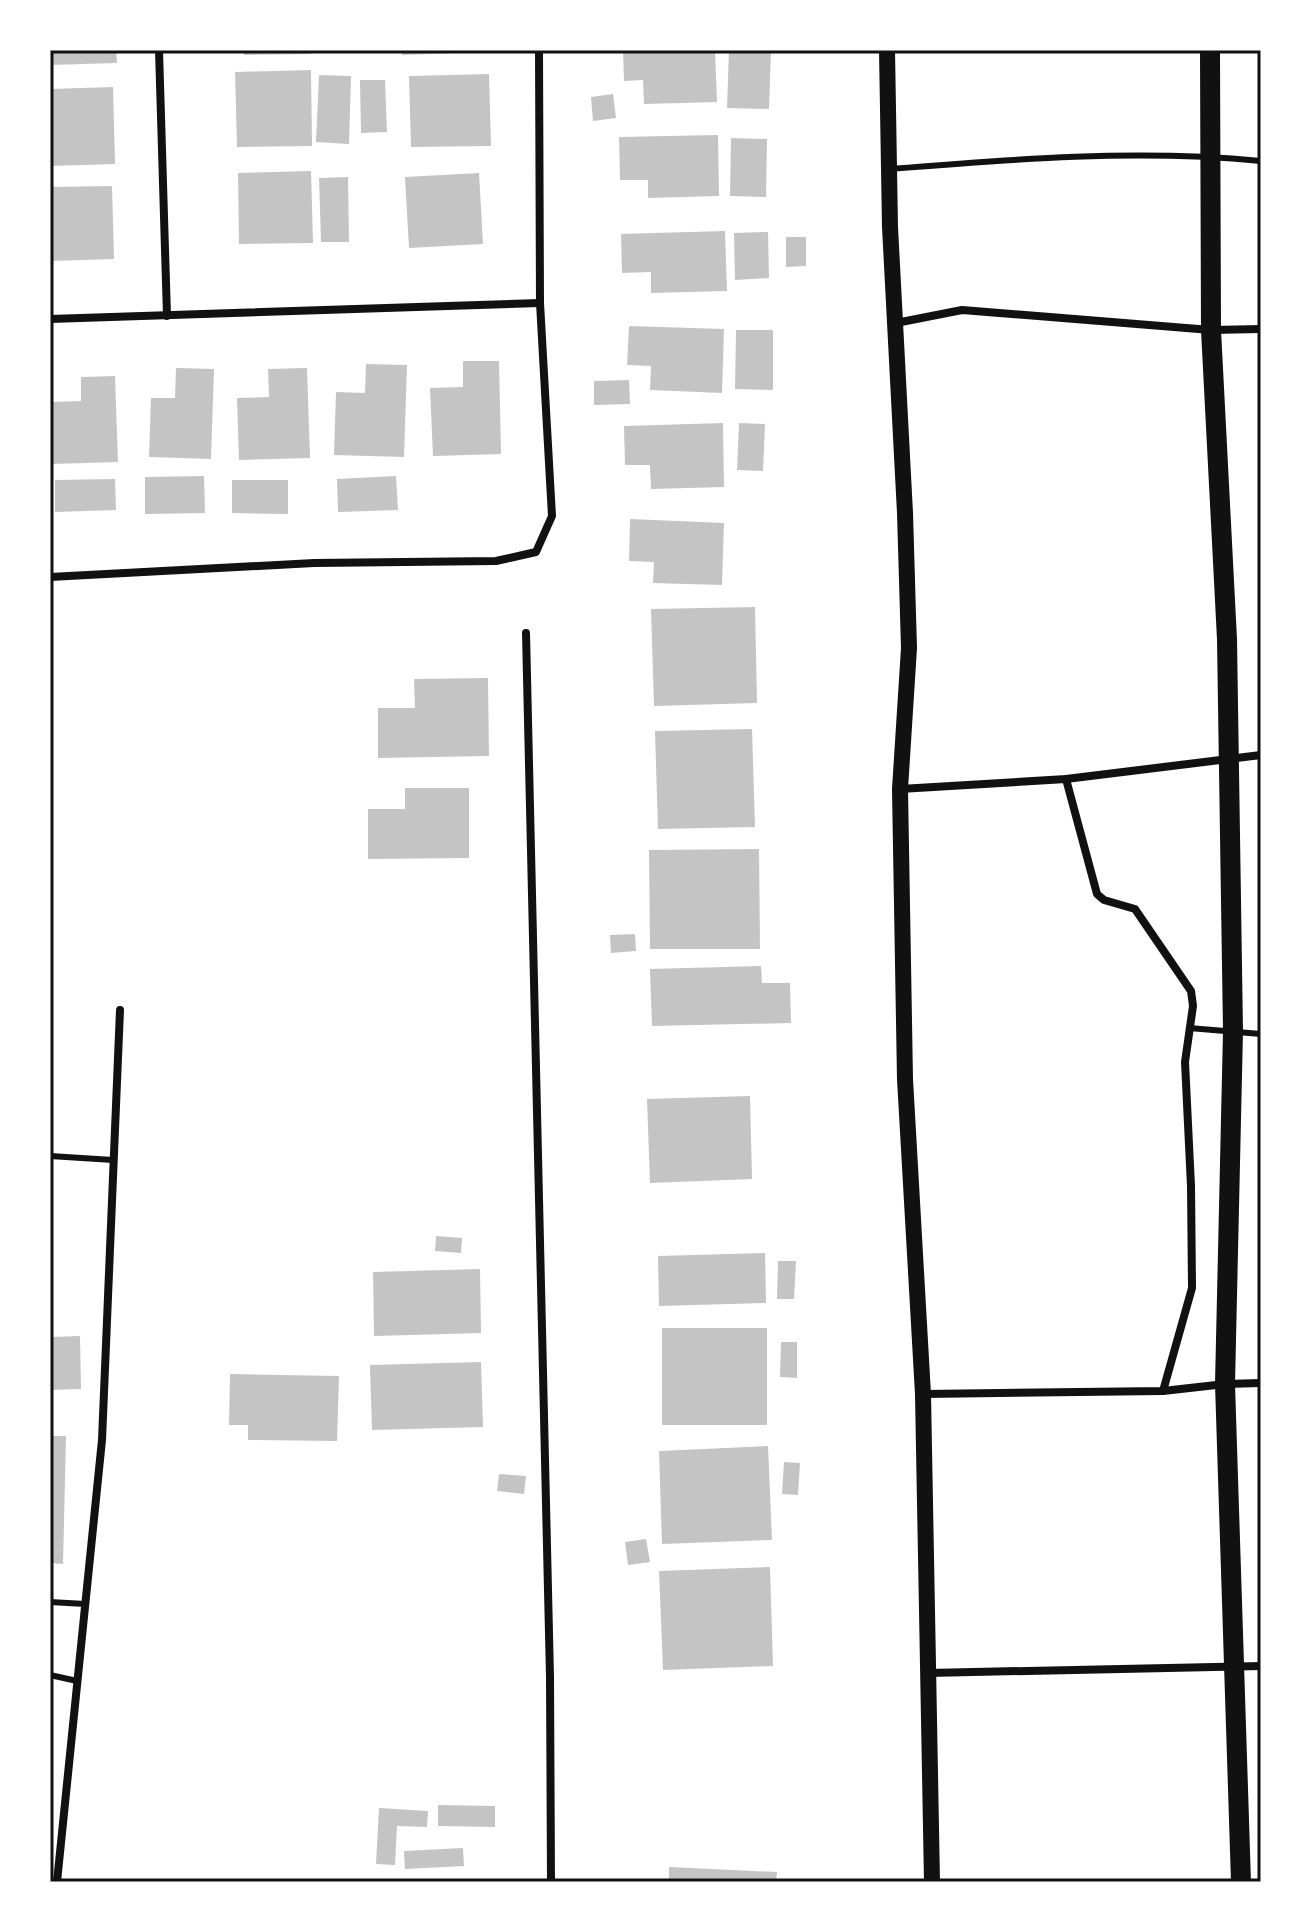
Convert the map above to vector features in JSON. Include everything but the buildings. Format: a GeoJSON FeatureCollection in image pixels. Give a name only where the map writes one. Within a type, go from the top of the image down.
{"type":"FeatureCollection","features":[{"type":"Feature","properties":{"kind":"main road"},"geometry":{"type":"LineString","coordinates":[[887,50],[909,648],[900,789],[905,1079],[923,1394],[932,1882]]}},
{"type":"Feature","properties":{"kind":"main road"},"geometry":{"type":"LineString","coordinates":[[1210,50],[1211,330],[1227,639],[1233,1031],[1225,1384],[1241,1882]]}},
{"type":"Feature","properties":{"kind":"street"},"geometry":{"type":"LineString","coordinates":[[159,50],[167,316]]}},
{"type":"Feature","properties":{"kind":"street"},"geometry":{"type":"LineString","coordinates":[[50,577],[314,563],[496,561],[536,552],[552,516],[540,303],[539,50]]}},
{"type":"Feature","properties":{"kind":"street"},"geometry":{"type":"LineString","coordinates":[[50,319],[540,303]]}},
{"type":"Feature","properties":{"kind":"street"},"geometry":{"type":"LineString","coordinates":[[896,323],[962,310],[1211,330],[1261,329]]}},
{"type":"Feature","properties":{"kind":"street"},"geometry":{"type":"LineString","coordinates":[[526,633],[550,1677],[551,1882]]}},
{"type":"Feature","properties":{"kind":"street"},"geometry":{"type":"LineString","coordinates":[[900,789],[1066,779],[1261,755]]}},
{"type":"Feature","properties":{"kind":"street"},"geometry":{"type":"LineString","coordinates":[[1066,779],[1097,894],[1104,900],[1135,909],[1191,991],[1193,1006],[1185,1062],[1192,1288],[1163,1391]]}},
{"type":"Feature","properties":{"kind":"street"},"geometry":{"type":"LineString","coordinates":[[57,1882],[102,1440],[120,1010]]}},
{"type":"Feature","properties":{"kind":"street"},"geometry":{"type":"LineString","coordinates":[[923,1394],[1163,1391],[1261,1383]]}},
{"type":"Feature","properties":{"kind":"street"},"geometry":{"type":"LineString","coordinates":[[927,1673],[1261,1666]]}},
{"type":"Feature","properties":{"kind":"lane"},"geometry":{"type":"LineString","coordinates":[[889,169],[1045,156],[1211,156],[1261,161]]}},
{"type":"Feature","properties":{"kind":"lane"},"geometry":{"type":"LineString","coordinates":[[1189,1028],[1261,1034]]}},
{"type":"Feature","properties":{"kind":"lane"},"geometry":{"type":"LineString","coordinates":[[50,1156],[113,1160]]}},
{"type":"Feature","properties":{"kind":"lane"},"geometry":{"type":"LineString","coordinates":[[50,1602],[85,1604]]}},
{"type":"Feature","properties":{"kind":"lane"},"geometry":{"type":"LineString","coordinates":[[50,1675],[77,1681]]}}]}
